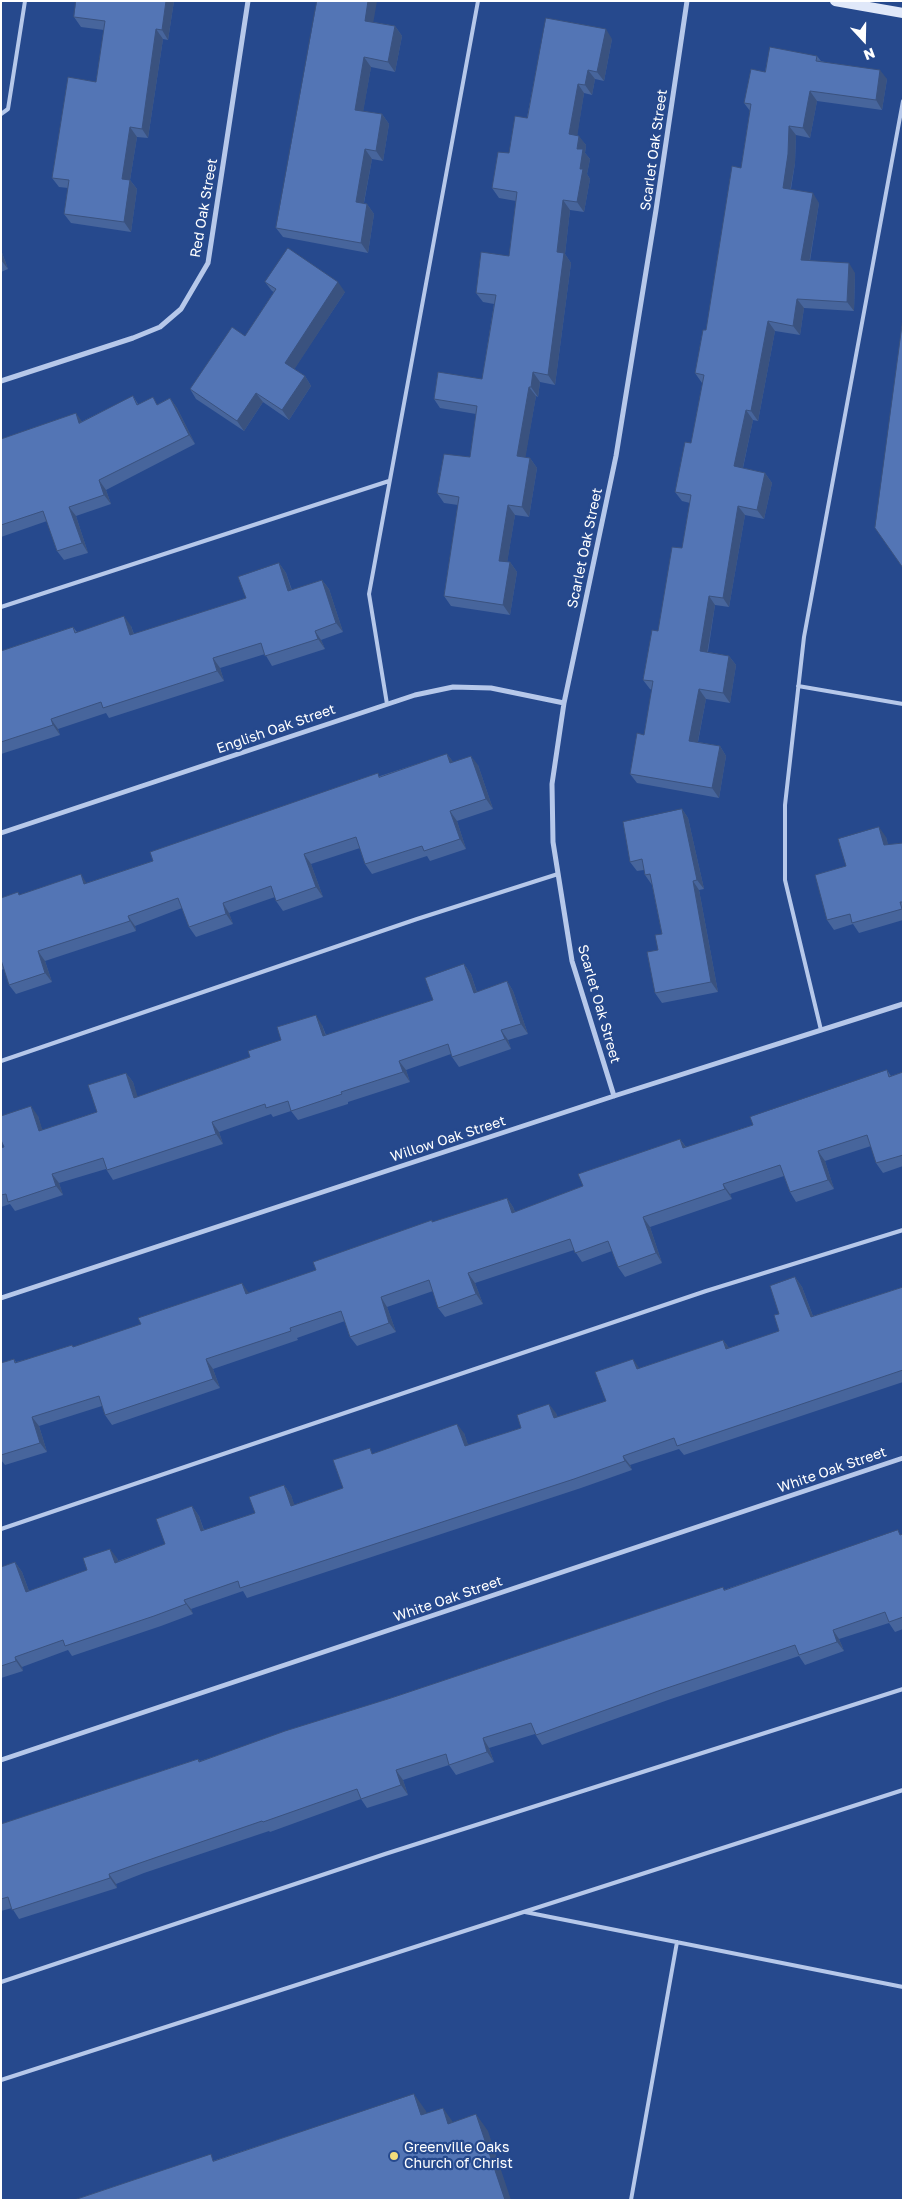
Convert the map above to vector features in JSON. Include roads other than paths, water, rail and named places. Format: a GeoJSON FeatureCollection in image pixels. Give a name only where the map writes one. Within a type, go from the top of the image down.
{"type":"FeatureCollection","features":[{"type":"Feature","properties":{"kind":"main road"},"geometry":{"type":"LineString","coordinates":[[836,1],[903,13]]}},
{"type":"Feature","properties":{"kind":"street","name":"Red Oak Street"},"geometry":{"type":"LineString","coordinates":[[1,381],[133,338],[160,326],[181,309],[208,263],[248,1]]}},
{"type":"Feature","properties":{"kind":"street","name":"Scarlet Oak Street"},"geometry":{"type":"LineString","coordinates":[[614,1096],[572,961],[553,842],[552,784],[564,703],[616,456],[655,219],[687,1]]}},
{"type":"Feature","properties":{"kind":"street","name":"English Oak Street"},"geometry":{"type":"LineString","coordinates":[[1,833],[415,694],[453,687],[491,688],[564,703]]}},
{"type":"Feature","properties":{"kind":"street","name":"Willow Oak Street"},"geometry":{"type":"LineString","coordinates":[[1,1298],[614,1096],[903,1004]]}},
{"type":"Feature","properties":{"kind":"street","name":"White Oak Street"},"geometry":{"type":"LineString","coordinates":[[1,1760],[903,1458]]}},
{"type":"Feature","properties":{"kind":"lane"},"geometry":{"type":"LineString","coordinates":[[1,114],[8,109],[25,1]]}},
{"type":"Feature","properties":{"kind":"lane"},"geometry":{"type":"LineString","coordinates":[[387,704],[369,594],[478,1]]}},
{"type":"Feature","properties":{"kind":"lane"},"geometry":{"type":"LineString","coordinates":[[822,1030],[786,880],[785,805],[804,637],[903,100]]}},
{"type":"Feature","properties":{"kind":"lane"},"geometry":{"type":"LineString","coordinates":[[1,607],[389,481]]}},
{"type":"Feature","properties":{"kind":"lane"},"geometry":{"type":"LineString","coordinates":[[798,686],[903,704]]}},
{"type":"Feature","properties":{"kind":"lane"},"geometry":{"type":"LineString","coordinates":[[1,1060],[417,919],[558,874]]}},
{"type":"Feature","properties":{"kind":"lane"},"geometry":{"type":"LineString","coordinates":[[1,1529],[706,1291],[903,1230]]}},
{"type":"Feature","properties":{"kind":"lane"},"geometry":{"type":"LineString","coordinates":[[1,1982],[385,1854],[903,1689]]}},
{"type":"Feature","properties":{"kind":"lane"},"geometry":{"type":"LineString","coordinates":[[1,2080],[903,1790]]}},
{"type":"Feature","properties":{"kind":"lane"},"geometry":{"type":"LineString","coordinates":[[523,1912],[903,1987]]}},
{"type":"Feature","properties":{"kind":"lane"},"geometry":{"type":"LineString","coordinates":[[631,2200],[677,1942]]}},
{"type":"Feature","properties":{"kind":"place","name":"Greenville Oaks Church of Christ"},"geometry":{"type":"Point","coordinates":[394,2156]}}]}
